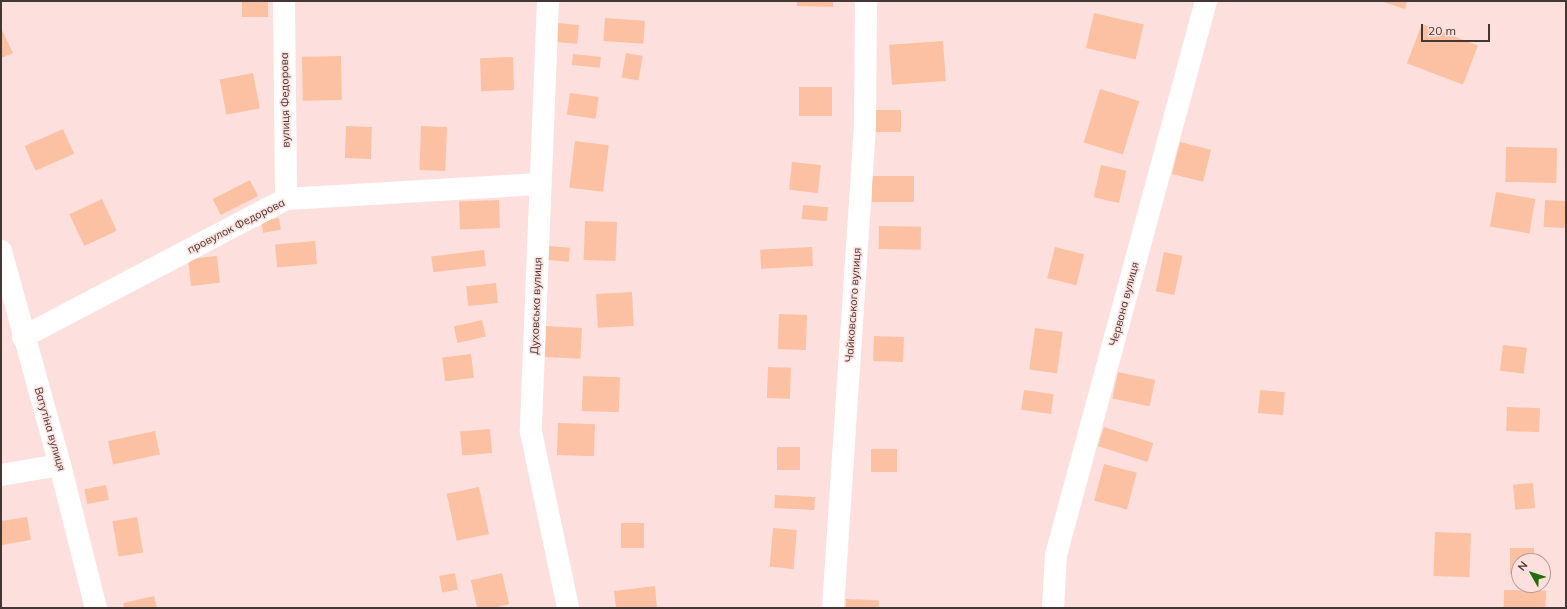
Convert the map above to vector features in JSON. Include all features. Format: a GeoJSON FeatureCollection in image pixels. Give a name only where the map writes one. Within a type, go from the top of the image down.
{"type":"FeatureCollection","features":[{"type":"Feature","properties":{"kind":"street","name":"вулиця Федорова"},"geometry":{"type":"LineString","coordinates":[[284,1],[286,199]]}},
{"type":"Feature","properties":{"kind":"street","name":"Духовська вулиця"},"geometry":{"type":"LineString","coordinates":[[548,1],[532,432],[568,608]]}},
{"type":"Feature","properties":{"kind":"street","name":"Чайковського вулиця"},"geometry":{"type":"LineString","coordinates":[[833,608],[865,124],[866,1]]}},
{"type":"Feature","properties":{"kind":"street","name":"Червона вулиця"},"geometry":{"type":"LineString","coordinates":[[1053,608],[1056,555],[1206,1]]}},
{"type":"Feature","properties":{"kind":"street","name":"провулок Федорова"},"geometry":{"type":"LineString","coordinates":[[24,337],[286,199],[541,184]]}},
{"type":"Feature","properties":{"kind":"street","name":"Ватутіна вулиця"},"geometry":{"type":"LineString","coordinates":[[1,251],[60,465],[96,608]]}},
{"type":"Feature","properties":{"kind":"street"},"geometry":{"type":"LineString","coordinates":[[1,475],[60,465]]}},
{"type":"Feature","properties":{"kind":"building"},"geometry":{"type":"Polygon","coordinates":[[[242,1],[268,1],[268,17],[242,17],[242,1]]]}},
{"type":"Feature","properties":{"kind":"building"},"geometry":{"type":"Polygon","coordinates":[[[797,1],[833,1],[833,7],[797,6],[797,1]]]}},
{"type":"Feature","properties":{"kind":"building"},"geometry":{"type":"Polygon","coordinates":[[[1380,1],[1407,1],[1405,9],[1380,1]]]}},
{"type":"Feature","properties":{"kind":"building"},"geometry":{"type":"Polygon","coordinates":[[[1094,13],[1144,24],[1136,60],[1086,48],[1094,13]]]}},
{"type":"Feature","properties":{"kind":"building"},"geometry":{"type":"Polygon","coordinates":[[[605,18],[645,21],[643,44],[603,41],[605,18]]]}},
{"type":"Feature","properties":{"kind":"building"},"geometry":{"type":"Polygon","coordinates":[[[557,23],[579,25],[577,44],[555,42],[557,23]]]}},
{"type":"Feature","properties":{"kind":"building"},"geometry":{"type":"Polygon","coordinates":[[[1422,24],[1478,46],[1463,85],[1407,63],[1422,24]]]}},
{"type":"Feature","properties":{"kind":"building"},"geometry":{"type":"Polygon","coordinates":[[[1,28],[13,53],[1,58],[1,28]]]}},
{"type":"Feature","properties":{"kind":"building"},"geometry":{"type":"Polygon","coordinates":[[[943,41],[946,81],[892,85],[889,45],[943,41]]]}},
{"type":"Feature","properties":{"kind":"building"},"geometry":{"type":"Polygon","coordinates":[[[626,53],[643,56],[638,81],[622,78],[626,53]]]}},
{"type":"Feature","properties":{"kind":"building"},"geometry":{"type":"Polygon","coordinates":[[[573,54],[601,57],[600,68],[572,65],[573,54]]]}},
{"type":"Feature","properties":{"kind":"building"},"geometry":{"type":"Polygon","coordinates":[[[341,56],[342,100],[303,101],[302,57],[341,56]]]}},
{"type":"Feature","properties":{"kind":"building"},"geometry":{"type":"Polygon","coordinates":[[[513,57],[514,90],[481,91],[480,58],[513,57]]]}},
{"type":"Feature","properties":{"kind":"building"},"geometry":{"type":"Polygon","coordinates":[[[253,73],[260,108],[226,115],[220,79],[253,73]]]}},
{"type":"Feature","properties":{"kind":"building"},"geometry":{"type":"Polygon","coordinates":[[[799,87],[832,87],[832,116],[799,116],[799,87]]]}},
{"type":"Feature","properties":{"kind":"building"},"geometry":{"type":"Polygon","coordinates":[[[1100,89],[1139,101],[1123,155],[1084,143],[1100,89]]]}},
{"type":"Feature","properties":{"kind":"building"},"geometry":{"type":"Polygon","coordinates":[[[570,93],[599,97],[596,119],[567,115],[570,93]]]}},
{"type":"Feature","properties":{"kind":"building"},"geometry":{"type":"Polygon","coordinates":[[[875,110],[901,110],[901,132],[875,132],[875,110]]]}},
{"type":"Feature","properties":{"kind":"building"},"geometry":{"type":"Polygon","coordinates":[[[346,126],[372,127],[371,159],[345,158],[346,126]]]}},
{"type":"Feature","properties":{"kind":"building"},"geometry":{"type":"Polygon","coordinates":[[[421,126],[447,127],[445,171],[419,170],[421,126]]]}},
{"type":"Feature","properties":{"kind":"building"},"geometry":{"type":"Polygon","coordinates":[[[63,129],[74,154],[36,171],[25,146],[63,129]]]}},
{"type":"Feature","properties":{"kind":"building"},"geometry":{"type":"Polygon","coordinates":[[[575,141],[609,145],[603,192],[569,188],[575,141]]]}},
{"type":"Feature","properties":{"kind":"building"},"geometry":{"type":"Polygon","coordinates":[[[1180,142],[1211,150],[1203,182],[1172,174],[1180,142]]]}},
{"type":"Feature","properties":{"kind":"building"},"geometry":{"type":"Polygon","coordinates":[[[1506,147],[1557,148],[1556,183],[1505,182],[1506,147]]]}},
{"type":"Feature","properties":{"kind":"building"},"geometry":{"type":"Polygon","coordinates":[[[792,162],[821,165],[818,193],[789,190],[792,162]]]}},
{"type":"Feature","properties":{"kind":"building"},"geometry":{"type":"Polygon","coordinates":[[[1101,165],[1126,171],[1119,203],[1094,197],[1101,165]]]}},
{"type":"Feature","properties":{"kind":"building"},"geometry":{"type":"Polygon","coordinates":[[[872,176],[914,176],[914,202],[872,202],[872,176]]]}},
{"type":"Feature","properties":{"kind":"building"},"geometry":{"type":"Polygon","coordinates":[[[250,180],[258,196],[221,215],[213,199],[250,180]]]}},
{"type":"Feature","properties":{"kind":"building"},"geometry":{"type":"Polygon","coordinates":[[[1496,192],[1535,199],[1529,233],[1490,226],[1496,192]]]}},
{"type":"Feature","properties":{"kind":"building"},"geometry":{"type":"Polygon","coordinates":[[[102,199],[117,231],[84,246],[69,214],[102,199]]]}},
{"type":"Feature","properties":{"kind":"building"},"geometry":{"type":"Polygon","coordinates":[[[499,200],[500,228],[460,229],[459,201],[499,200]]]}},
{"type":"Feature","properties":{"kind":"building"},"geometry":{"type":"Polygon","coordinates":[[[1545,200],[1566,201],[1565,228],[1544,227],[1545,200]]]}},
{"type":"Feature","properties":{"kind":"building"},"geometry":{"type":"Polygon","coordinates":[[[803,205],[828,207],[827,221],[802,219],[803,205]]]}},
{"type":"Feature","properties":{"kind":"building"},"geometry":{"type":"Polygon","coordinates":[[[279,218],[281,230],[263,233],[261,221],[279,218]]]}},
{"type":"Feature","properties":{"kind":"building"},"geometry":{"type":"Polygon","coordinates":[[[585,221],[617,222],[616,261],[584,260],[585,221]]]}},
{"type":"Feature","properties":{"kind":"building"},"geometry":{"type":"Polygon","coordinates":[[[879,226],[921,227],[921,250],[879,249],[879,226]]]}},
{"type":"Feature","properties":{"kind":"building"},"geometry":{"type":"Polygon","coordinates":[[[315,241],[317,264],[277,267],[275,244],[315,241]]]}},
{"type":"Feature","properties":{"kind":"building"},"geometry":{"type":"Polygon","coordinates":[[[549,246],[570,248],[569,262],[548,260],[549,246]]]}},
{"type":"Feature","properties":{"kind":"building"},"geometry":{"type":"Polygon","coordinates":[[[812,247],[813,266],[761,269],[760,250],[812,247]]]}},
{"type":"Feature","properties":{"kind":"building"},"geometry":{"type":"Polygon","coordinates":[[[1055,247],[1084,254],[1076,285],[1047,278],[1055,247]]]}},
{"type":"Feature","properties":{"kind":"building"},"geometry":{"type":"Polygon","coordinates":[[[484,250],[486,266],[433,272],[431,256],[484,250]]]}},
{"type":"Feature","properties":{"kind":"building"},"geometry":{"type":"Polygon","coordinates":[[[1164,252],[1183,256],[1174,295],[1156,291],[1164,252]]]}},
{"type":"Feature","properties":{"kind":"building"},"geometry":{"type":"Polygon","coordinates":[[[217,256],[220,283],[191,286],[188,259],[217,256]]]}},
{"type":"Feature","properties":{"kind":"building"},"geometry":{"type":"Polygon","coordinates":[[[496,283],[498,303],[468,306],[466,286],[496,283]]]}},
{"type":"Feature","properties":{"kind":"building"},"geometry":{"type":"Polygon","coordinates":[[[632,292],[634,326],[598,328],[596,294],[632,292]]]}},
{"type":"Feature","properties":{"kind":"building"},"geometry":{"type":"Polygon","coordinates":[[[779,314],[807,315],[806,350],[778,349],[779,314]]]}},
{"type":"Feature","properties":{"kind":"building"},"geometry":{"type":"Polygon","coordinates":[[[482,320],[486,337],[458,343],[454,327],[482,320]]]}},
{"type":"Feature","properties":{"kind":"building"},"geometry":{"type":"Polygon","coordinates":[[[546,326],[582,328],[580,359],[544,357],[546,326]]]}},
{"type":"Feature","properties":{"kind":"building"},"geometry":{"type":"Polygon","coordinates":[[[1035,328],[1063,332],[1057,373],[1029,370],[1035,328]]]}},
{"type":"Feature","properties":{"kind":"building"},"geometry":{"type":"Polygon","coordinates":[[[874,336],[904,337],[903,362],[873,361],[874,336]]]}},
{"type":"Feature","properties":{"kind":"building"},"geometry":{"type":"Polygon","coordinates":[[[1503,345],[1527,348],[1524,374],[1500,371],[1503,345]]]}},
{"type":"Feature","properties":{"kind":"building"},"geometry":{"type":"Polygon","coordinates":[[[471,354],[474,378],[445,381],[442,358],[471,354]]]}},
{"type":"Feature","properties":{"kind":"building"},"geometry":{"type":"Polygon","coordinates":[[[768,367],[791,368],[790,399],[767,398],[768,367]]]}},
{"type":"Feature","properties":{"kind":"building"},"geometry":{"type":"Polygon","coordinates":[[[1118,372],[1155,380],[1150,406],[1112,398],[1118,372]]]}},
{"type":"Feature","properties":{"kind":"building"},"geometry":{"type":"Polygon","coordinates":[[[583,376],[620,377],[619,412],[582,411],[583,376]]]}},
{"type":"Feature","properties":{"kind":"building"},"geometry":{"type":"Polygon","coordinates":[[[1024,390],[1054,394],[1051,414],[1021,410],[1024,390]]]}},
{"type":"Feature","properties":{"kind":"building"},"geometry":{"type":"Polygon","coordinates":[[[1260,390],[1285,392],[1283,415],[1258,413],[1260,390]]]}},
{"type":"Feature","properties":{"kind":"building"},"geometry":{"type":"Polygon","coordinates":[[[1507,407],[1540,408],[1539,432],[1506,431],[1507,407]]]}},
{"type":"Feature","properties":{"kind":"building"},"geometry":{"type":"Polygon","coordinates":[[[558,423],[595,424],[594,456],[557,455],[558,423]]]}},
{"type":"Feature","properties":{"kind":"building"},"geometry":{"type":"Polygon","coordinates":[[[1104,427],[1153,443],[1147,462],[1098,446],[1104,427]]]}},
{"type":"Feature","properties":{"kind":"building"},"geometry":{"type":"Polygon","coordinates":[[[490,429],[492,453],[462,456],[460,432],[490,429]]]}},
{"type":"Feature","properties":{"kind":"building"},"geometry":{"type":"Polygon","coordinates":[[[155,431],[160,454],[113,464],[108,441],[155,431]]]}},
{"type":"Feature","properties":{"kind":"building"},"geometry":{"type":"Polygon","coordinates":[[[777,447],[800,447],[800,470],[777,470],[777,447]]]}},
{"type":"Feature","properties":{"kind":"building"},"geometry":{"type":"Polygon","coordinates":[[[871,449],[897,449],[897,472],[871,472],[871,449]]]}},
{"type":"Feature","properties":{"kind":"building"},"geometry":{"type":"Polygon","coordinates":[[[1104,464],[1137,473],[1127,510],[1094,501],[1104,464]]]}},
{"type":"Feature","properties":{"kind":"building"},"geometry":{"type":"Polygon","coordinates":[[[1533,483],[1535,508],[1515,510],[1513,485],[1533,483]]]}},
{"type":"Feature","properties":{"kind":"building"},"geometry":{"type":"Polygon","coordinates":[[[106,485],[109,500],[87,504],[84,489],[106,485]]]}},
{"type":"Feature","properties":{"kind":"building"},"geometry":{"type":"Polygon","coordinates":[[[479,487],[489,534],[457,541],[447,494],[479,487]]]}},
{"type":"Feature","properties":{"kind":"building"},"geometry":{"type":"Polygon","coordinates":[[[775,495],[815,497],[814,510],[774,508],[775,495]]]}},
{"type":"Feature","properties":{"kind":"building"},"geometry":{"type":"Polygon","coordinates":[[[27,517],[31,540],[1,545],[1,521],[27,517]]]}},
{"type":"Feature","properties":{"kind":"building"},"geometry":{"type":"Polygon","coordinates":[[[137,517],[143,552],[119,557],[112,521],[137,517]]]}},
{"type":"Feature","properties":{"kind":"building"},"geometry":{"type":"Polygon","coordinates":[[[621,523],[644,523],[644,548],[621,548],[621,523]]]}},
{"type":"Feature","properties":{"kind":"building"},"geometry":{"type":"Polygon","coordinates":[[[773,528],[797,530],[794,569],[770,567],[773,528]]]}},
{"type":"Feature","properties":{"kind":"building"},"geometry":{"type":"Polygon","coordinates":[[[1435,532],[1471,533],[1469,577],[1433,576],[1435,532]]]}},
{"type":"Feature","properties":{"kind":"building"},"geometry":{"type":"Polygon","coordinates":[[[1510,548],[1534,548],[1534,553],[1511,553],[1510,574],[1510,548]]]}},
{"type":"Feature","properties":{"kind":"building"},"geometry":{"type":"Polygon","coordinates":[[[455,573],[458,590],[442,593],[439,576],[455,573]]]}},
{"type":"Feature","properties":{"kind":"building"},"geometry":{"type":"Polygon","coordinates":[[[502,573],[509,604],[493,608],[477,608],[471,580],[502,573]]]}},
{"type":"Feature","properties":{"kind":"building"},"geometry":{"type":"Polygon","coordinates":[[[655,586],[657,608],[616,608],[614,591],[655,586]]]}},
{"type":"Feature","properties":{"kind":"building"},"geometry":{"type":"Polygon","coordinates":[[[1504,590],[1511,590],[1511,593],[1546,593],[1546,608],[1504,608],[1504,590]]]}},
{"type":"Feature","properties":{"kind":"building"},"geometry":{"type":"Polygon","coordinates":[[[154,596],[157,608],[124,608],[123,603],[154,596]]]}},
{"type":"Feature","properties":{"kind":"building"},"geometry":{"type":"Polygon","coordinates":[[[846,599],[879,600],[879,608],[846,608],[846,599]]]}}]}
